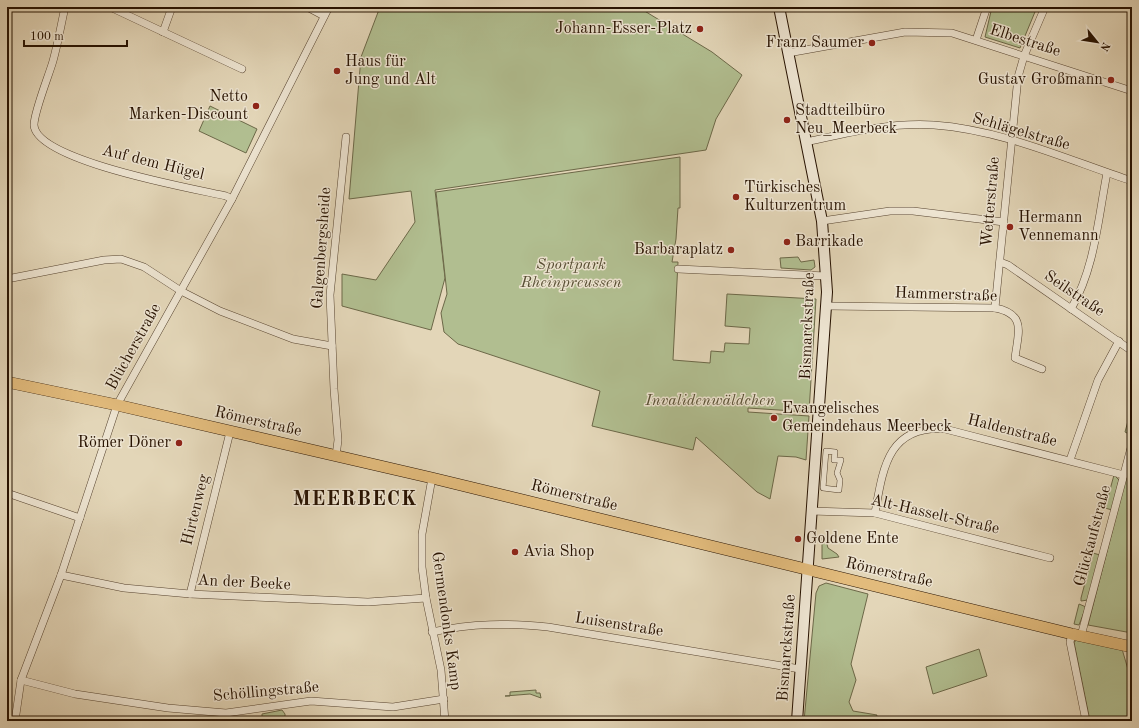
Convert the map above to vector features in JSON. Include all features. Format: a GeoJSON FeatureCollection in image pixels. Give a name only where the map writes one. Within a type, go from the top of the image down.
{"type":"FeatureCollection","features":[{"type":"Feature","properties":{"kind":"main road","name":"Bismarckstraße"},"geometry":{"type":"LineString","coordinates":[[779,7],[822,221],[827,306],[796,721]]}},
{"type":"Feature","properties":{"kind":"main road","name":"Römerstraße"},"geometry":{"type":"LineString","coordinates":[[7,382],[432,478],[807,570],[1132,647]]}},
{"type":"Feature","properties":{"kind":"street","name":"Auf dem Hügel"},"geometry":{"type":"LineString","coordinates":[[65,7],[53,60],[35,120],[36,132],[70,154],[118,172],[226,196],[232,199]]}},
{"type":"Feature","properties":{"kind":"street"},"geometry":{"type":"LineString","coordinates":[[110,7],[242,70]]}},
{"type":"Feature","properties":{"kind":"street"},"geometry":{"type":"LineString","coordinates":[[162,32],[172,7]]}},
{"type":"Feature","properties":{"kind":"street"},"geometry":{"type":"LineString","coordinates":[[307,7],[324,16]]}},
{"type":"Feature","properties":{"kind":"street","name":"Blücherstraße"},"geometry":{"type":"LineString","coordinates":[[15,721],[22,680],[61,575],[117,406],[232,199],[329,7]]}},
{"type":"Feature","properties":{"kind":"street"},"geometry":{"type":"LineString","coordinates":[[976,40],[987,7]]}},
{"type":"Feature","properties":{"kind":"street","name":"Wetterstraße"},"geometry":{"type":"LineString","coordinates":[[995,308],[1018,77],[1024,56],[1045,7]]}},
{"type":"Feature","properties":{"kind":"street","name":"Elbestraße"},"geometry":{"type":"LineString","coordinates":[[788,53],[905,32],[952,33],[1132,91]]}},
{"type":"Feature","properties":{"kind":"street","name":"Schlägelstraße"},"geometry":{"type":"LineString","coordinates":[[806,142],[875,127],[934,125],[985,133],[1011,140],[1132,181]]}},
{"type":"Feature","properties":{"kind":"street","name":"Galgenbergsheide"},"geometry":{"type":"LineString","coordinates":[[336,456],[338,440],[330,295],[346,137]]}},
{"type":"Feature","properties":{"kind":"street"},"geometry":{"type":"LineString","coordinates":[[1070,309],[1083,285],[1090,266],[1107,173]]}},
{"type":"Feature","properties":{"kind":"street"},"geometry":{"type":"LineString","coordinates":[[822,221],[890,211],[913,211],[1004,222]]}},
{"type":"Feature","properties":{"kind":"street"},"geometry":{"type":"LineString","coordinates":[[7,279],[104,260],[121,259],[144,267],[181,291],[220,312],[293,339],[332,346]]}},
{"type":"Feature","properties":{"kind":"street","name":"Seilstraße"},"geometry":{"type":"LineString","coordinates":[[1000,262],[1008,265],[1132,351]]}},
{"type":"Feature","properties":{"kind":"street"},"geometry":{"type":"LineString","coordinates":[[678,269],[826,276]]}},
{"type":"Feature","properties":{"kind":"street","name":"Hammerstraße"},"geometry":{"type":"LineString","coordinates":[[827,306],[995,308],[1009,312],[1017,318],[1018,331],[1015,358],[1042,369]]}},
{"type":"Feature","properties":{"kind":"street"},"geometry":{"type":"LineString","coordinates":[[1070,460],[1098,380],[1119,341]]}},
{"type":"Feature","properties":{"kind":"street","name":"Haldenstraße"},"geometry":{"type":"LineString","coordinates":[[875,513],[882,474],[889,454],[906,437],[921,431],[945,429],[1124,475]]}},
{"type":"Feature","properties":{"kind":"street","name":"Hirtenweg"},"geometry":{"type":"LineString","coordinates":[[190,594],[230,432]]}},
{"type":"Feature","properties":{"kind":"street","name":"Glückaufstraße"},"geometry":{"type":"LineString","coordinates":[[1086,721],[1070,642],[1077,635],[1132,444]]}},
{"type":"Feature","properties":{"kind":"street"},"geometry":{"type":"LineString","coordinates":[[826,451],[835,452],[834,460],[841,460],[837,472],[840,480],[839,490],[823,488],[826,451]]}},
{"type":"Feature","properties":{"kind":"street","name":"Germendonks Kamp"},"geometry":{"type":"LineString","coordinates":[[432,478],[422,534],[422,567],[432,632],[441,670],[446,721]]}},
{"type":"Feature","properties":{"kind":"street"},"geometry":{"type":"LineString","coordinates":[[7,493],[80,518]]}},
{"type":"Feature","properties":{"kind":"street","name":"Alt-Hasselt-Straße"},"geometry":{"type":"LineString","coordinates":[[812,511],[875,513],[1050,558]]}},
{"type":"Feature","properties":{"kind":"street","name":"An der Beeke"},"geometry":{"type":"LineString","coordinates":[[61,575],[124,588],[190,594],[368,602],[426,598]]}},
{"type":"Feature","properties":{"kind":"street","name":"Luisenstraße"},"geometry":{"type":"LineString","coordinates":[[432,632],[460,626],[484,624],[525,625],[800,669]]}},
{"type":"Feature","properties":{"kind":"street","name":"Schöllingstraße"},"geometry":{"type":"LineString","coordinates":[[22,680],[75,694],[168,708],[226,713],[312,701],[393,707],[444,699]]}},
{"type":"Feature","properties":{"kind":"green space"},"geometry":{"type":"Polygon","coordinates":[[[380,7],[638,7],[712,52],[742,75],[716,119],[706,150],[435,190],[445,278],[431,330],[342,306],[342,274],[376,280],[415,222],[411,191],[349,199],[361,57],[380,7]]]}},
{"type":"Feature","properties":{"kind":"green space"},"geometry":{"type":"Polygon","coordinates":[[[992,7],[1037,7],[1020,48],[985,37],[992,7]]]}},
{"type":"Feature","properties":{"kind":"green space"},"geometry":{"type":"Polygon","coordinates":[[[210,106],[257,129],[246,153],[199,131],[210,106]]]}},
{"type":"Feature","properties":{"kind":"green space","name":"Sportpark Rheinpreussen"},"geometry":{"type":"Polygon","coordinates":[[[680,157],[680,208],[678,208],[676,239],[672,262],[678,262],[673,360],[710,363],[711,351],[724,352],[725,343],[749,344],[750,328],[725,326],[727,294],[816,299],[809,412],[748,408],[748,412],[809,416],[806,460],[796,457],[778,456],[770,499],[757,492],[696,437],[693,450],[592,426],[600,391],[458,344],[444,332],[441,313],[447,294],[436,192],[680,157]]]}},
{"type":"Feature","properties":{"kind":"green space"},"geometry":{"type":"Polygon","coordinates":[[[798,257],[801,262],[814,260],[815,267],[811,270],[781,268],[780,258],[798,257]]]}},
{"type":"Feature","properties":{"kind":"green space"},"geometry":{"type":"Polygon","coordinates":[[[1132,406],[1132,432],[1131,435],[1125,432],[1132,406]]]}},
{"type":"Feature","properties":{"kind":"green space"},"geometry":{"type":"Polygon","coordinates":[[[1132,454],[1132,633],[1088,625],[1132,454]]]}},
{"type":"Feature","properties":{"kind":"green space"},"geometry":{"type":"Polygon","coordinates":[[[1114,475],[1119,480],[1112,510],[1105,508],[1114,475]]]}},
{"type":"Feature","properties":{"kind":"green space"},"geometry":{"type":"Polygon","coordinates":[[[822,537],[825,537],[828,548],[839,557],[822,559],[822,537]]]}},
{"type":"Feature","properties":{"kind":"green space"},"geometry":{"type":"Polygon","coordinates":[[[1093,553],[1100,555],[1088,600],[1081,601],[1081,598],[1093,553]]]}},
{"type":"Feature","properties":{"kind":"green space"},"geometry":{"type":"Polygon","coordinates":[[[826,583],[868,594],[851,664],[856,680],[849,702],[853,711],[877,715],[875,721],[804,721],[816,593],[819,586],[826,583]]]}},
{"type":"Feature","properties":{"kind":"green space"},"geometry":{"type":"Polygon","coordinates":[[[1079,604],[1086,607],[1079,625],[1074,624],[1079,604]]]}},
{"type":"Feature","properties":{"kind":"green space"},"geometry":{"type":"Polygon","coordinates":[[[1077,640],[1122,649],[1132,683],[1132,721],[1090,721],[1074,642],[1077,640]]]}},
{"type":"Feature","properties":{"kind":"green space"},"geometry":{"type":"Polygon","coordinates":[[[979,649],[987,676],[933,694],[926,667],[979,649]]]}},
{"type":"Feature","properties":{"kind":"green space"},"geometry":{"type":"Polygon","coordinates":[[[536,690],[536,693],[540,693],[541,698],[530,694],[510,696],[510,692],[536,690]]]}},
{"type":"Feature","properties":{"kind":"green space"},"geometry":{"type":"Polygon","coordinates":[[[282,710],[285,714],[285,721],[262,721],[262,714],[282,710]]]}},
{"type":"Feature","properties":{"kind":"place","name":"Johann-Esser-Platz"},"geometry":{"type":"Point","coordinates":[700,29]}},
{"type":"Feature","properties":{"kind":"place","name":"Franz Saumer"},"geometry":{"type":"Point","coordinates":[872,43]}},
{"type":"Feature","properties":{"kind":"place","name":"Haus für Jung und Alt"},"geometry":{"type":"Point","coordinates":[337,71]}},
{"type":"Feature","properties":{"kind":"place","name":"Gustav Großmann"},"geometry":{"type":"Point","coordinates":[1111,80]}},
{"type":"Feature","properties":{"kind":"place","name":"Netto Marken-Discount"},"geometry":{"type":"Point","coordinates":[256,106]}},
{"type":"Feature","properties":{"kind":"place","name":"Stadtteilbüro Neu_Meerbeck"},"geometry":{"type":"Point","coordinates":[787,120]}},
{"type":"Feature","properties":{"kind":"place","name":"Türkisches Kulturzentrum"},"geometry":{"type":"Point","coordinates":[736,197]}},
{"type":"Feature","properties":{"kind":"place","name":"Hermann Vennemann"},"geometry":{"type":"Point","coordinates":[1010,227]}},
{"type":"Feature","properties":{"kind":"place","name":"Barrikade"},"geometry":{"type":"Point","coordinates":[787,242]}},
{"type":"Feature","properties":{"kind":"place","name":"Barbaraplatz"},"geometry":{"type":"Point","coordinates":[731,250]}},
{"type":"Feature","properties":{"kind":"place","name":"Evangelisches Gemeindehaus Meerbeck"},"geometry":{"type":"Point","coordinates":[774,418]}},
{"type":"Feature","properties":{"kind":"place","name":"Römer Döner"},"geometry":{"type":"Point","coordinates":[179,443]}},
{"type":"Feature","properties":{"kind":"place","name":"Goldene Ente"},"geometry":{"type":"Point","coordinates":[798,539]}},
{"type":"Feature","properties":{"kind":"place","name":"Avia Shop"},"geometry":{"type":"Point","coordinates":[515,552]}},
{"type":"Feature","properties":{"kind":"district","name":"MEERBECK"},"geometry":{"type":"Point","coordinates":[355,500]}},
{"type":"Feature","properties":{"kind":"park label","name":"Invalidenwäldchen"},"geometry":{"type":"Point","coordinates":[710,401]}}]}
